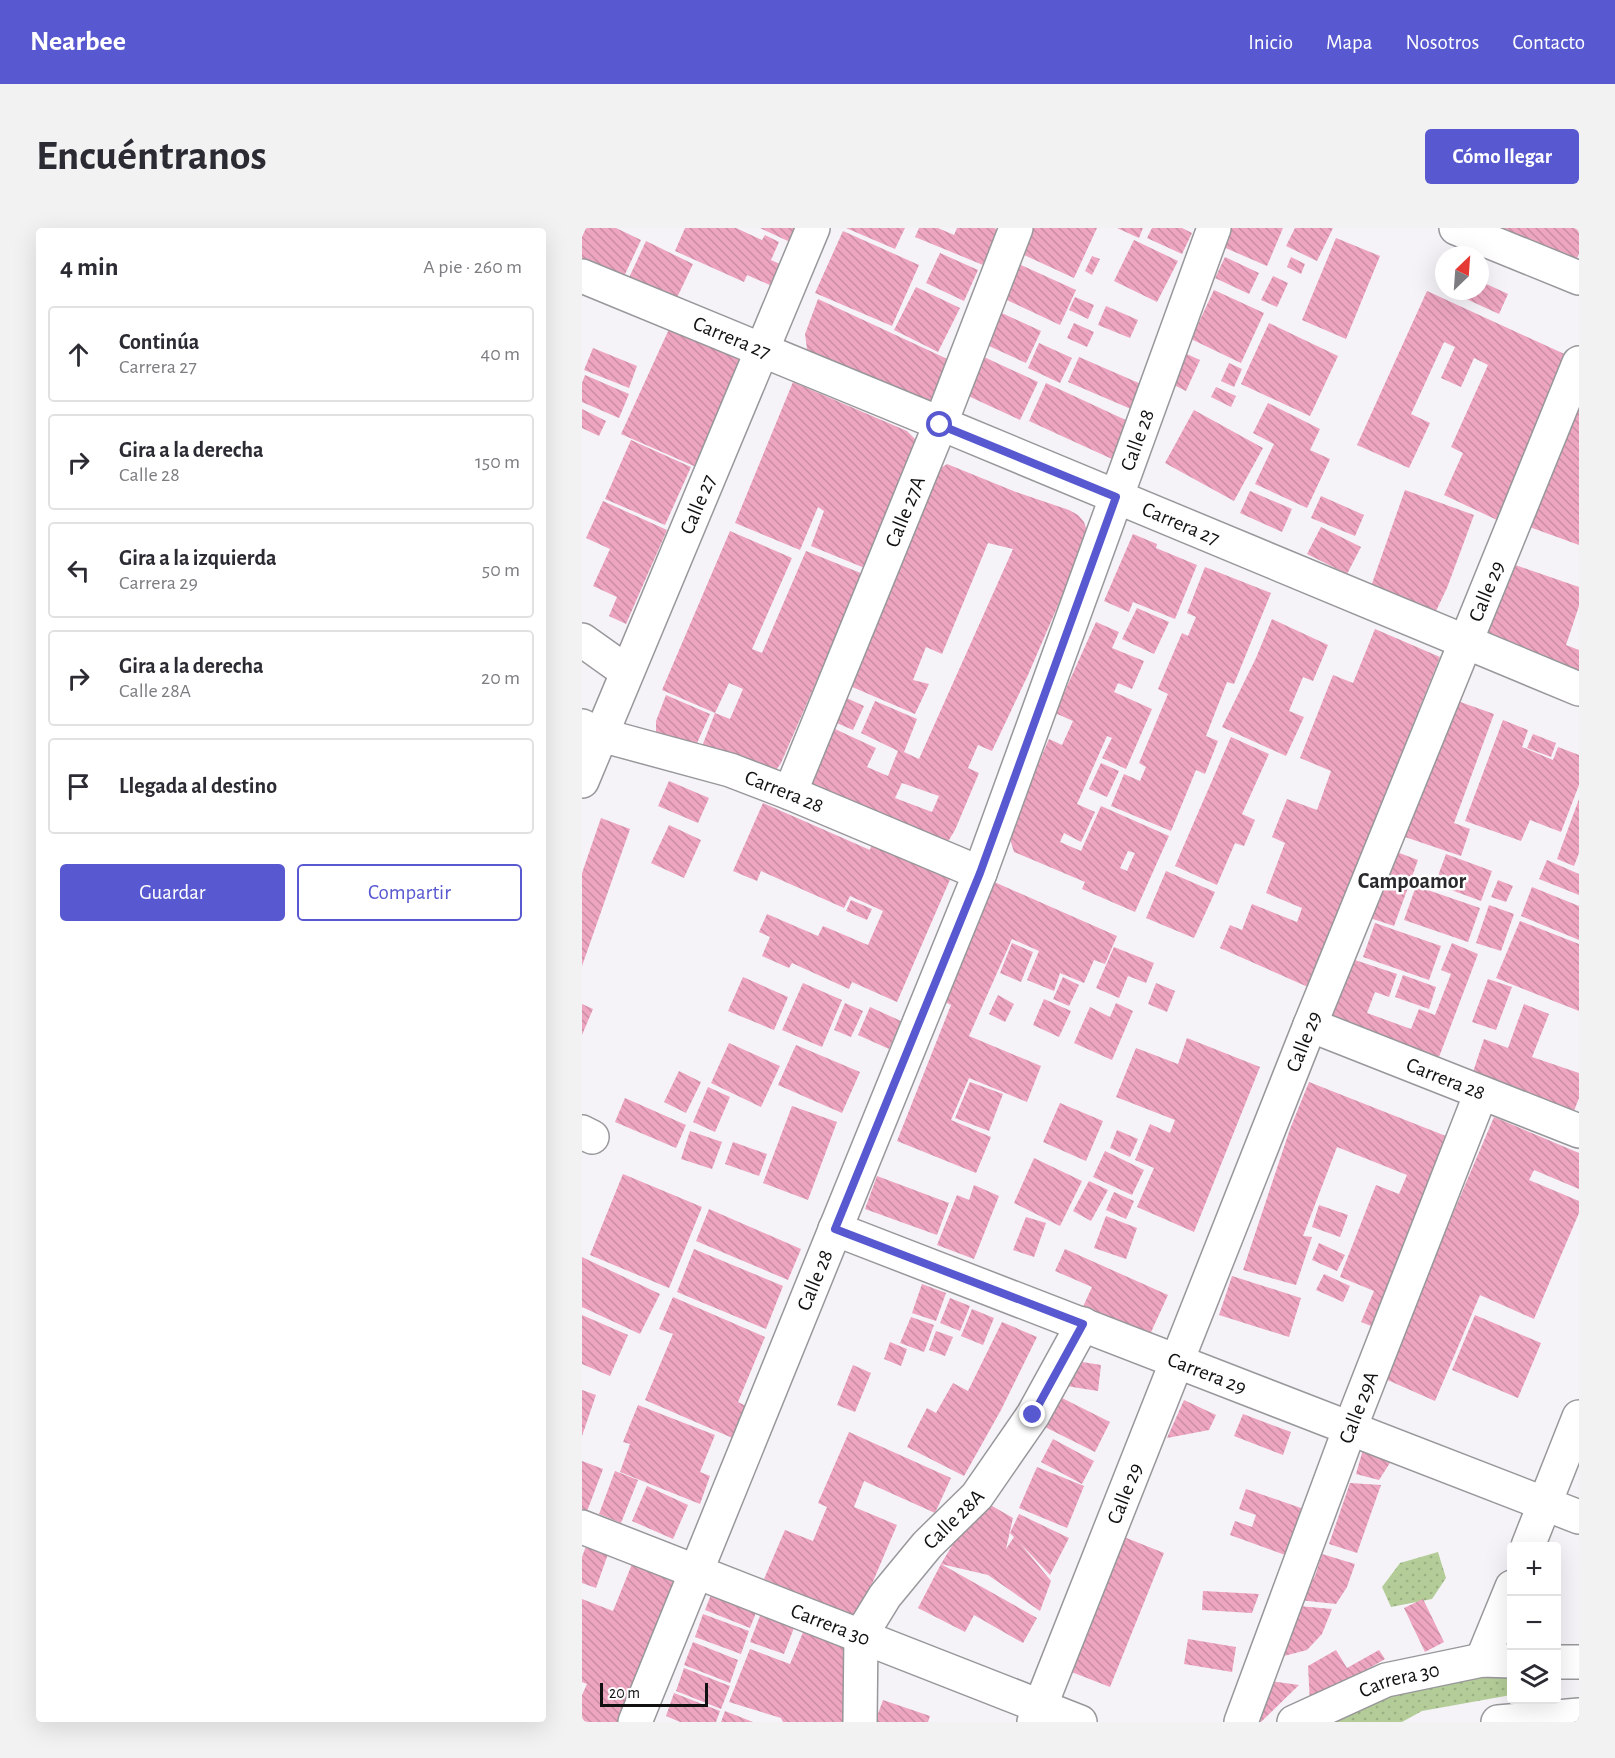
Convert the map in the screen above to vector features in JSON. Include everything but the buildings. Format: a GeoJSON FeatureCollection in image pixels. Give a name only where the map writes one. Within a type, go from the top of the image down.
{"type":"FeatureCollection","features":[{"type":"Feature","properties":{"kind":"street","name":"Calle 27"},"geometry":{"type":"LineString","coordinates":[[582,781],[592,730],[627,672],[813,228]]}},
{"type":"Feature","properties":{"kind":"street","name":"Calle 27A"},"geometry":{"type":"LineString","coordinates":[[790,793],[940,425],[1016,228]]}},
{"type":"Feature","properties":{"kind":"street","name":"Calle 28"},"geometry":{"type":"LineString","coordinates":[[635,1722],[980,873],[1214,228]]}},
{"type":"Feature","properties":{"kind":"street"},"geometry":{"type":"LineString","coordinates":[[1456,228],[1579,278]]}},
{"type":"Feature","properties":{"kind":"street","name":"Carrera 27"},"geometry":{"type":"LineString","coordinates":[[582,276],[763,349],[940,425],[1579,689]]}},
{"type":"Feature","properties":{"kind":"street","name":"Calle 29"},"geometry":{"type":"LineString","coordinates":[[1037,1714],[1310,1025],[1579,363]]}},
{"type":"Feature","properties":{"kind":"street"},"geometry":{"type":"LineString","coordinates":[[582,640],[627,672]]}},
{"type":"Feature","properties":{"kind":"street","name":"Carrera 28"},"geometry":{"type":"LineString","coordinates":[[592,730],[730,770],[980,873]]}},
{"type":"Feature","properties":{"kind":"street","name":"Carrera 28"},"geometry":{"type":"LineString","coordinates":[[1310,1025],[1579,1131]]}},
{"type":"Feature","properties":{"kind":"street","name":"Calle 29A"},"geometry":{"type":"LineString","coordinates":[[1241,1722],[1350,1428],[1481,1093]]}},
{"type":"Feature","properties":{"kind":"street","name":"Carrera 29"},"geometry":{"type":"LineString","coordinates":[[835,1229],[1579,1517]]}},
{"type":"Feature","properties":{"kind":"street","name":"Calle 28A"},"geometry":{"type":"LineString","coordinates":[[861,1635],[885,1596],[927,1545],[977,1496],[1033,1415],[1083,1324]]}},
{"type":"Feature","properties":{"kind":"street"},"geometry":{"type":"LineString","coordinates":[[1529,1542],[1579,1417]]}},
{"type":"Feature","properties":{"kind":"street","name":"Carrera 30"},"geometry":{"type":"LineString","coordinates":[[582,1527],[861,1635],[1037,1714],[1080,1722]]}},
{"type":"Feature","properties":{"kind":"street"},"geometry":{"type":"LineString","coordinates":[[1497,1661],[1510,1596]]}},
{"type":"Feature","properties":{"kind":"street"},"geometry":{"type":"LineString","coordinates":[[860,1722],[861,1635]]}},
{"type":"Feature","properties":{"kind":"street","name":"Carrera 30"},"geometry":{"type":"LineString","coordinates":[[1294,1722],[1386,1680],[1497,1661]]}},
{"type":"Feature","properties":{"kind":"street"},"geometry":{"type":"LineString","coordinates":[[1561,1662],[1579,1662]]}},
{"type":"Feature","properties":{"kind":"street"},"geometry":{"type":"LineString","coordinates":[[1498,1722],[1579,1716]]}},
{"type":"Feature","properties":{"kind":"green space"},"geometry":{"type":"Polygon","coordinates":[[[1438,1552],[1446,1578],[1432,1599],[1391,1607],[1382,1587],[1400,1563],[1438,1552]]]}},
{"type":"Feature","properties":{"kind":"green space"},"geometry":{"type":"Polygon","coordinates":[[[1507,1669],[1507,1696],[1422,1711],[1402,1722],[1326,1722],[1419,1684],[1507,1669]]]}},
{"type":"Feature","properties":{"kind":"district","name":"Campoamor"},"geometry":{"type":"Point","coordinates":[1412,881]}},
{"type":"Feature","properties":{"kind":"route"},"geometry":{"type":"LineString","coordinates":[[940,425],[1116,497],[980,873],[835,1229],[1083,1324],[1033,1415]]}}]}
